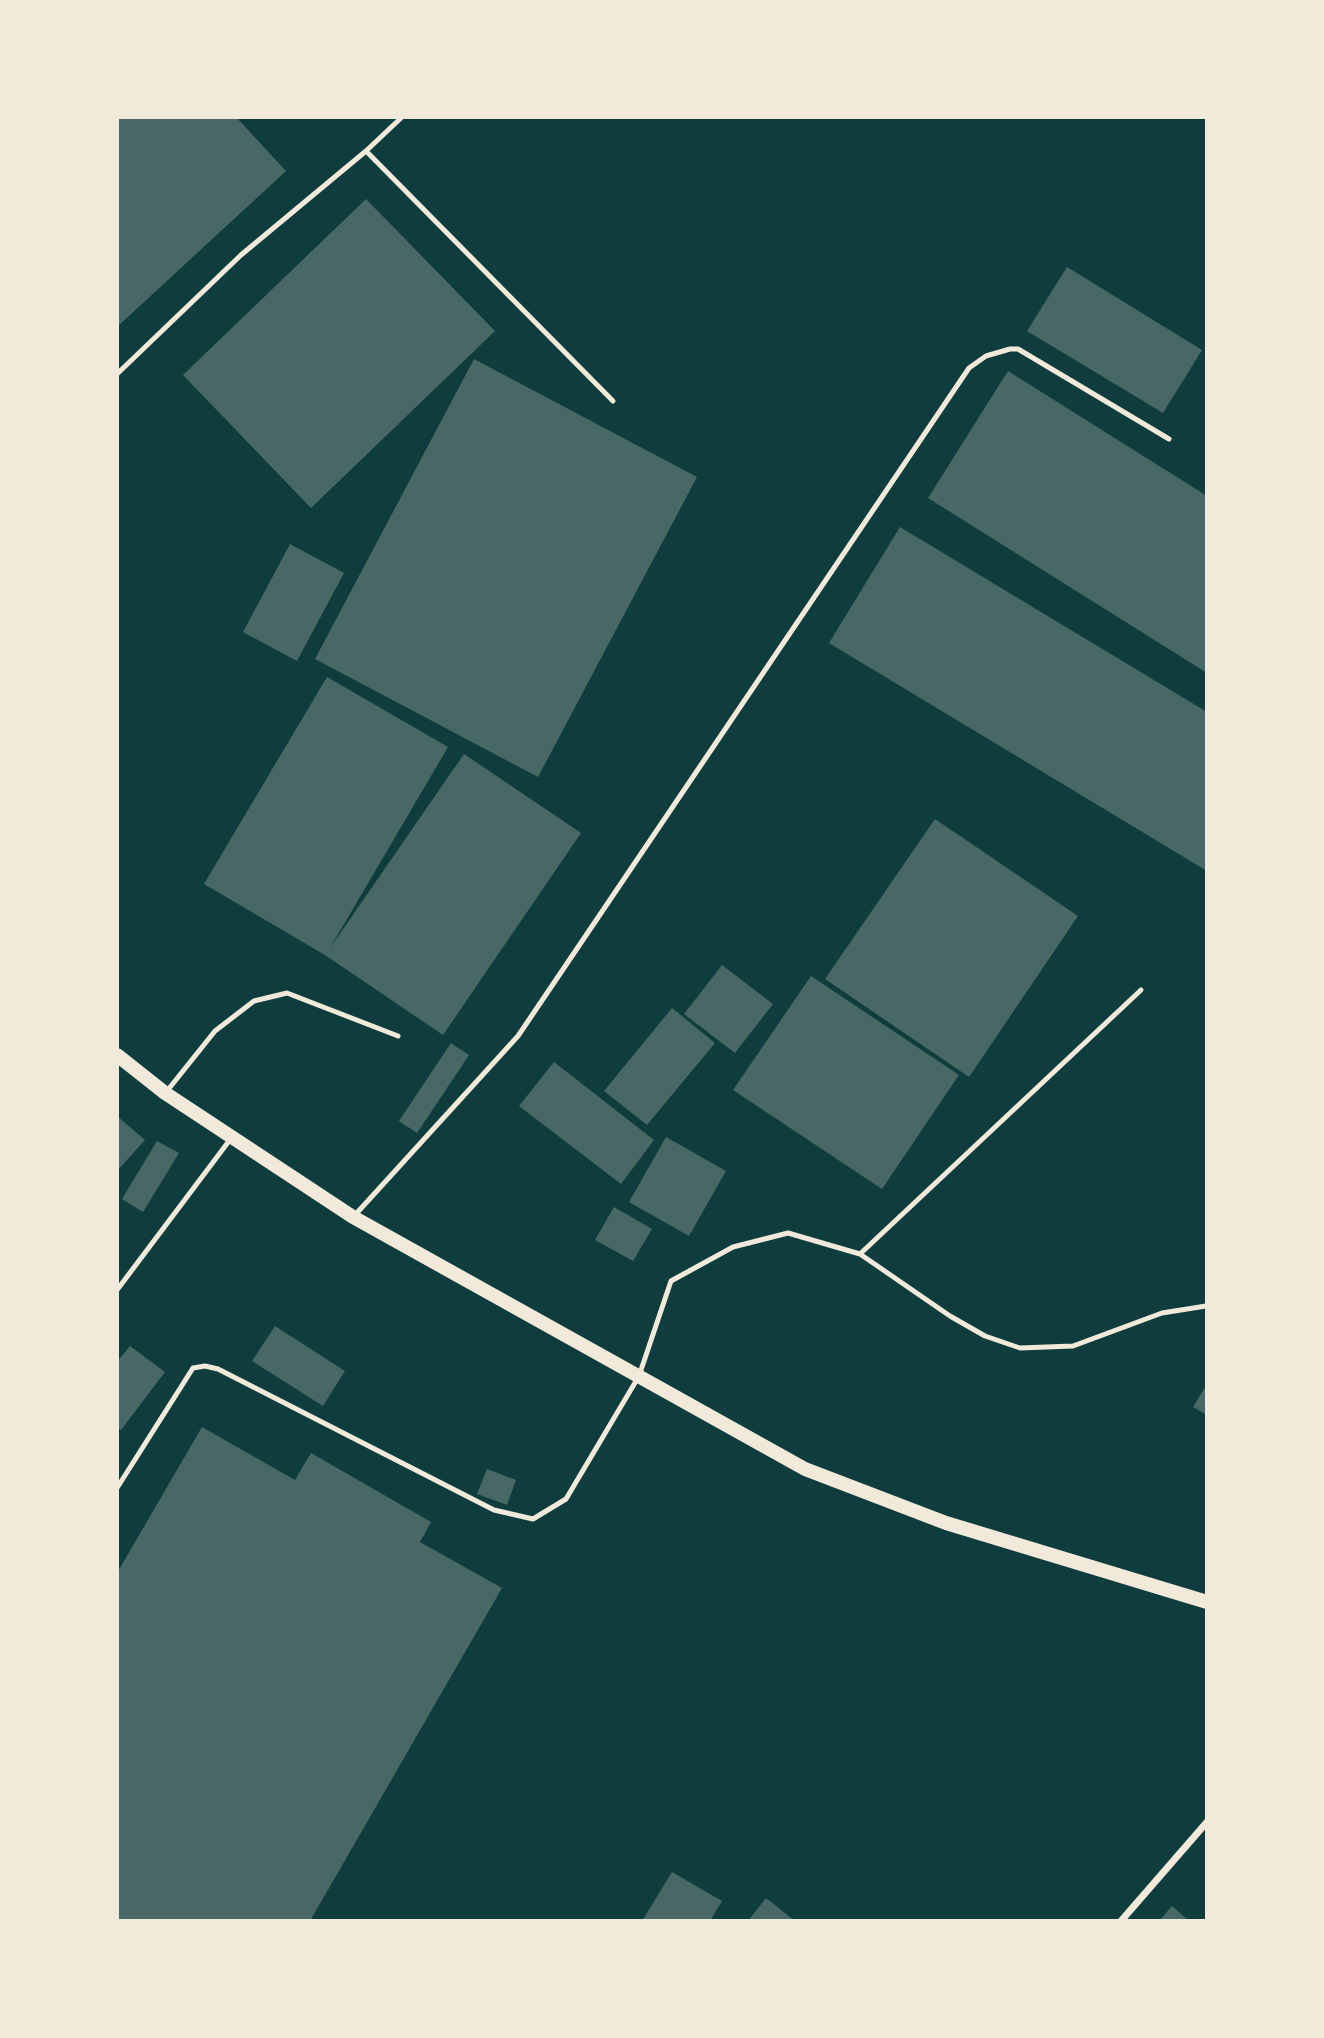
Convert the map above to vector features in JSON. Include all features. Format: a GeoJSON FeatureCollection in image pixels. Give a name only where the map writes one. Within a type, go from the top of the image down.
{"type":"FeatureCollection","features":[{"type":"Feature","properties":{"kind":"main road"},"geometry":{"type":"LineString","coordinates":[[118,1057],[165,1093],[353,1217],[805,1469],[946,1523],[1207,1602]]}},
{"type":"Feature","properties":{"kind":"street"},"geometry":{"type":"LineString","coordinates":[[1121,1921],[1207,1822]]}},
{"type":"Feature","properties":{"kind":"lane"},"geometry":{"type":"LineString","coordinates":[[117,374],[241,255],[366,151],[402,117]]}},
{"type":"Feature","properties":{"kind":"lane"},"geometry":{"type":"LineString","coordinates":[[366,151],[613,401]]}},
{"type":"Feature","properties":{"kind":"lane"},"geometry":{"type":"LineString","coordinates":[[353,1217],[518,1036],[969,368],[986,356],[1018,349],[1169,439]]}},
{"type":"Feature","properties":{"kind":"lane"},"geometry":{"type":"LineString","coordinates":[[860,1254],[1141,990]]}},
{"type":"Feature","properties":{"kind":"lane"},"geometry":{"type":"LineString","coordinates":[[165,1093],[215,1031],[254,1001],[287,993],[398,1036]]}},
{"type":"Feature","properties":{"kind":"lane"},"geometry":{"type":"LineString","coordinates":[[117,1290],[232,1138]]}},
{"type":"Feature","properties":{"kind":"lane"},"geometry":{"type":"LineString","coordinates":[[117,1488],[193,1368],[205,1366],[218,1369],[494,1510],[533,1519],[566,1499],[639,1377],[671,1281],[733,1247],[788,1233],[860,1254],[950,1316],[985,1336],[1020,1348],[1073,1346],[1162,1314],[1206,1307]]}},
{"type":"Feature","properties":{"kind":"building"},"geometry":{"type":"Polygon","coordinates":[[[117,117],[236,117],[286,171],[117,327],[117,117]]]}},
{"type":"Feature","properties":{"kind":"building"},"geometry":{"type":"Polygon","coordinates":[[[366,199],[495,331],[311,508],[183,375],[366,199]]]}},
{"type":"Feature","properties":{"kind":"building"},"geometry":{"type":"Polygon","coordinates":[[[1067,267],[1202,350],[1163,413],[1027,331],[1067,267]]]}},
{"type":"Feature","properties":{"kind":"building"},"geometry":{"type":"Polygon","coordinates":[[[474,359],[697,477],[538,777],[315,659],[474,359]]]}},
{"type":"Feature","properties":{"kind":"building"},"geometry":{"type":"Polygon","coordinates":[[[1008,371],[1207,496],[1207,673],[928,498],[1008,371]]]}},
{"type":"Feature","properties":{"kind":"building"},"geometry":{"type":"Polygon","coordinates":[[[900,527],[1207,712],[1207,871],[829,643],[900,527]]]}},
{"type":"Feature","properties":{"kind":"building"},"geometry":{"type":"Polygon","coordinates":[[[290,544],[344,573],[297,661],[243,632],[290,544]]]}},
{"type":"Feature","properties":{"kind":"building"},"geometry":{"type":"Polygon","coordinates":[[[327,677],[448,747],[330,948],[464,754],[581,833],[443,1035],[325,955],[204,884],[327,677]]]}},
{"type":"Feature","properties":{"kind":"building"},"geometry":{"type":"Polygon","coordinates":[[[935,819],[1078,916],[969,1077],[825,979],[935,819]]]}},
{"type":"Feature","properties":{"kind":"building"},"geometry":{"type":"Polygon","coordinates":[[[722,965],[773,1004],[735,1053],[684,1014],[722,965]]]}},
{"type":"Feature","properties":{"kind":"building"},"geometry":{"type":"Polygon","coordinates":[[[811,976],[959,1075],[882,1189],[733,1090],[811,976]]]}},
{"type":"Feature","properties":{"kind":"building"},"geometry":{"type":"Polygon","coordinates":[[[672,1008],[715,1043],[647,1125],[604,1091],[672,1008]]]}},
{"type":"Feature","properties":{"kind":"building"},"geometry":{"type":"Polygon","coordinates":[[[451,1043],[469,1055],[417,1133],[399,1121],[451,1043]]]}},
{"type":"Feature","properties":{"kind":"building"},"geometry":{"type":"Polygon","coordinates":[[[554,1062],[654,1140],[621,1184],[519,1106],[554,1062]]]}},
{"type":"Feature","properties":{"kind":"building"},"geometry":{"type":"Polygon","coordinates":[[[117,1116],[145,1140],[117,1171],[117,1116]]]}},
{"type":"Feature","properties":{"kind":"building"},"geometry":{"type":"Polygon","coordinates":[[[666,1137],[726,1171],[689,1236],[629,1202],[666,1137]]]}},
{"type":"Feature","properties":{"kind":"building"},"geometry":{"type":"Polygon","coordinates":[[[157,1141],[179,1153],[143,1212],[122,1199],[157,1141]]]}},
{"type":"Feature","properties":{"kind":"building"},"geometry":{"type":"Polygon","coordinates":[[[614,1207],[652,1229],[633,1261],[595,1240],[614,1207]]]}},
{"type":"Feature","properties":{"kind":"building"},"geometry":{"type":"Polygon","coordinates":[[[275,1326],[345,1371],[323,1406],[252,1361],[275,1326]]]}},
{"type":"Feature","properties":{"kind":"building"},"geometry":{"type":"Polygon","coordinates":[[[130,1346],[165,1372],[121,1430],[117,1428],[117,1362],[130,1346]]]}},
{"type":"Feature","properties":{"kind":"building"},"geometry":{"type":"Polygon","coordinates":[[[1207,1384],[1207,1415],[1193,1407],[1207,1384]]]}},
{"type":"Feature","properties":{"kind":"building"},"geometry":{"type":"Polygon","coordinates":[[[202,1427],[295,1480],[311,1453],[431,1522],[420,1542],[502,1588],[310,1921],[117,1921],[117,1573],[202,1427]]]}},
{"type":"Feature","properties":{"kind":"building"},"geometry":{"type":"Polygon","coordinates":[[[487,1469],[516,1480],[507,1505],[477,1494],[487,1469]]]}},
{"type":"Feature","properties":{"kind":"building"},"geometry":{"type":"Polygon","coordinates":[[[672,1872],[722,1901],[710,1921],[642,1921],[672,1872]]]}},
{"type":"Feature","properties":{"kind":"building"},"geometry":{"type":"Polygon","coordinates":[[[766,1898],[795,1921],[748,1921],[766,1898]]]}},
{"type":"Feature","properties":{"kind":"building"},"geometry":{"type":"Polygon","coordinates":[[[1172,1906],[1189,1921],[1159,1921],[1172,1906]]]}}]}
